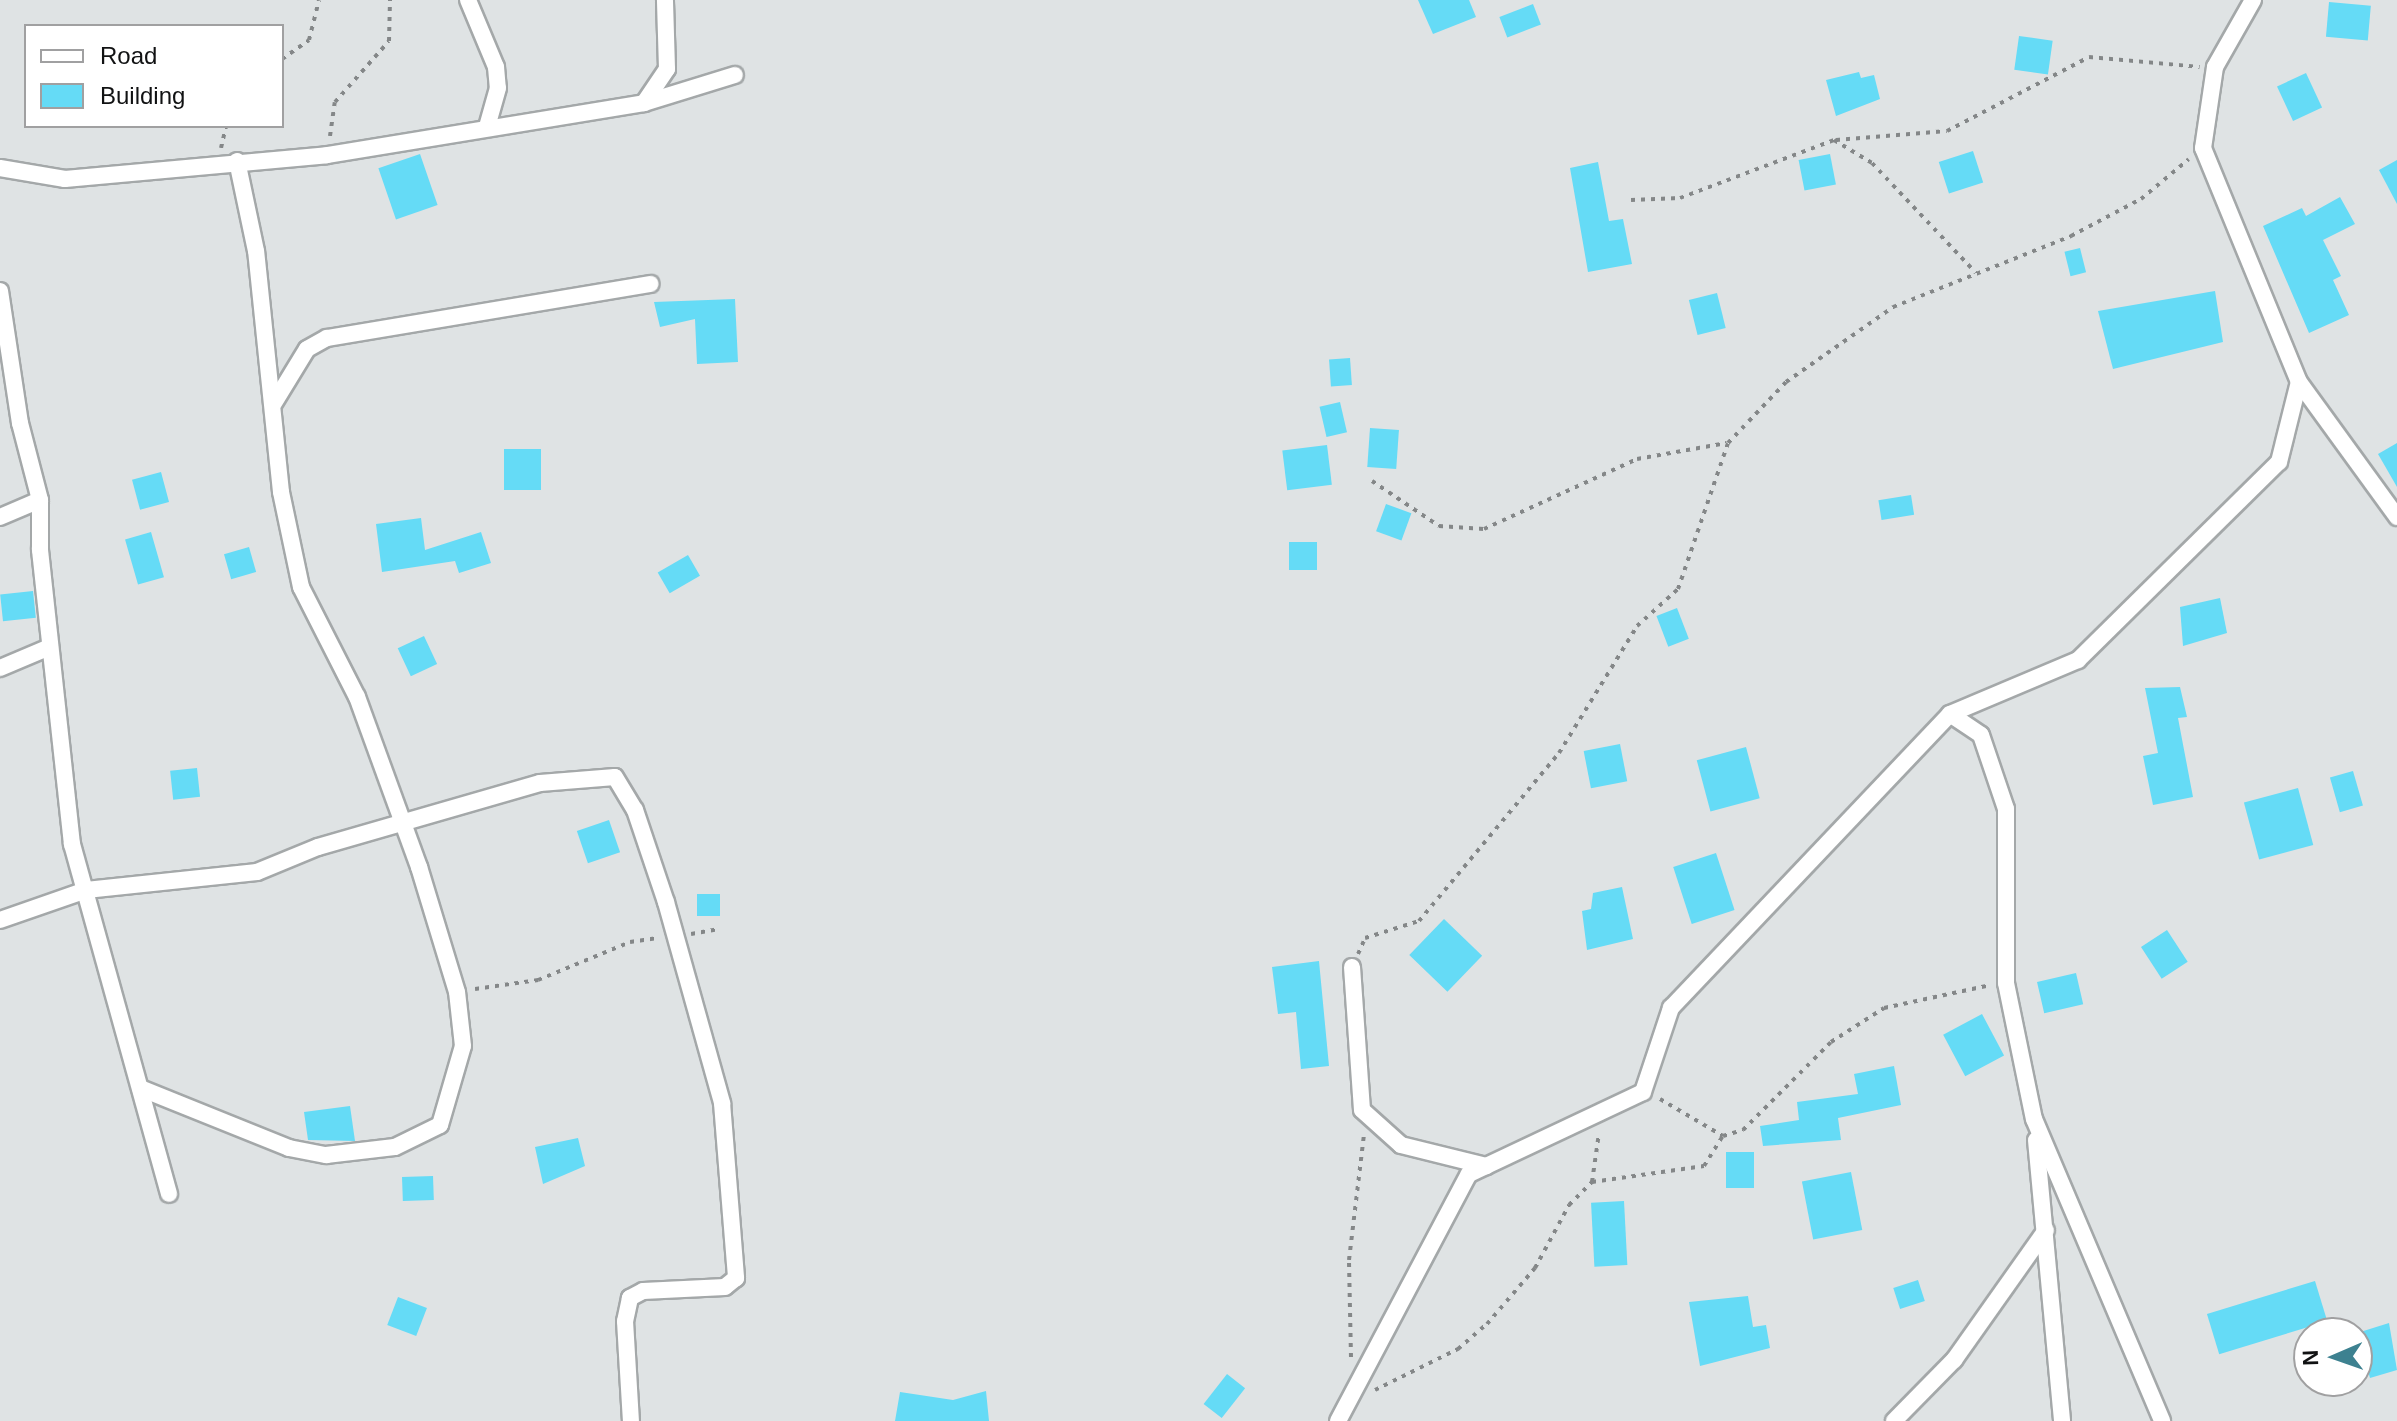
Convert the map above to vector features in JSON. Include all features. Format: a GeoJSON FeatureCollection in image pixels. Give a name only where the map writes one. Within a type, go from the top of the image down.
{"type":"FeatureCollection","features":[{"type":"Feature","properties":{"kind":"street"},"geometry":{"type":"LineString","coordinates":[[468,0],[496,67],[498,88],[487,127]]}},
{"type":"Feature","properties":{"kind":"street"},"geometry":{"type":"LineString","coordinates":[[644,103],[667,69],[665,0]]}},
{"type":"Feature","properties":{"kind":"street"},"geometry":{"type":"LineString","coordinates":[[2253,0],[2215,67],[2203,148],[2299,382],[2397,517]]}},
{"type":"Feature","properties":{"kind":"street"},"geometry":{"type":"LineString","coordinates":[[0,168],[65,179],[327,155],[644,103],[735,75]]}},
{"type":"Feature","properties":{"kind":"street"},"geometry":{"type":"LineString","coordinates":[[140,1088],[289,1148],[326,1155],[395,1147],[440,1125],[463,1046],[457,992],[403,826],[357,697],[301,587],[281,492],[256,251],[237,161]]}},
{"type":"Feature","properties":{"kind":"street"},"geometry":{"type":"LineString","coordinates":[[274,403],[307,349],[327,338],[651,284]]}},
{"type":"Feature","properties":{"kind":"street"},"geometry":{"type":"LineString","coordinates":[[0,291],[20,423],[40,500],[50,647],[72,844],[169,1194]]}},
{"type":"Feature","properties":{"kind":"street"},"geometry":{"type":"LineString","coordinates":[[1342,1414],[1469,1174],[1643,1092],[1671,1008],[1950,714],[2078,660],[2279,462],[2299,382]]}},
{"type":"Feature","properties":{"kind":"street"},"geometry":{"type":"LineString","coordinates":[[0,517],[40,500]]}},
{"type":"Feature","properties":{"kind":"street"},"geometry":{"type":"LineString","coordinates":[[0,668],[50,647]]}},
{"type":"Feature","properties":{"kind":"street"},"geometry":{"type":"LineString","coordinates":[[1950,714],[1981,735],[2006,809],[2006,983],[2034,1119],[2062,1421]]}},
{"type":"Feature","properties":{"kind":"street"},"geometry":{"type":"LineString","coordinates":[[0,920],[86,890],[257,872],[318,847],[403,826],[540,783],[615,777],[635,810],[675,936],[722,1103],[736,1278],[725,1287],[643,1291],[630,1298],[625,1321],[631,1421]]}},
{"type":"Feature","properties":{"kind":"street"},"geometry":{"type":"LineString","coordinates":[[1352,967],[1362,1110],[1401,1145],[1486,1166]]}},
{"type":"Feature","properties":{"kind":"street"},"geometry":{"type":"LineString","coordinates":[[2034,1119],[2162,1421]]}},
{"type":"Feature","properties":{"kind":"street"},"geometry":{"type":"LineString","coordinates":[[1894,1421],[1954,1360],[2046,1230]]}},
{"type":"Feature","properties":{"kind":"path"},"geometry":{"type":"LineString","coordinates":[[284,58],[309,40],[319,0]]}},
{"type":"Feature","properties":{"kind":"path"},"geometry":{"type":"LineString","coordinates":[[327,155],[335,102],[389,41],[390,0]]}},
{"type":"Feature","properties":{"kind":"path"},"geometry":{"type":"LineString","coordinates":[[1631,200],[1680,198],[1834,140],[1947,131],[2089,57],[2215,67]]}},
{"type":"Feature","properties":{"kind":"path"},"geometry":{"type":"LineString","coordinates":[[1834,140],[1872,163],[1977,273]]}},
{"type":"Feature","properties":{"kind":"path"},"geometry":{"type":"LineString","coordinates":[[1352,967],[1365,938],[1419,921],[1476,859],[1559,753],[1637,626],[1678,589],[1728,443],[1786,382],[1893,307],[2141,199],[2203,148]]}},
{"type":"Feature","properties":{"kind":"path"},"geometry":{"type":"LineString","coordinates":[[1372,481],[1439,526],[1484,529],[1637,459],[1728,443]]}},
{"type":"Feature","properties":{"kind":"path"},"geometry":{"type":"LineString","coordinates":[[457,992],[538,980],[630,942],[718,929]]}},
{"type":"Feature","properties":{"kind":"path"},"geometry":{"type":"LineString","coordinates":[[1592,1182],[1704,1166],[1723,1136],[1743,1130],[1831,1042],[1884,1008],[1945,990],[2006,983]]}},
{"type":"Feature","properties":{"kind":"path"},"geometry":{"type":"LineString","coordinates":[[1643,1092],[1688,1111],[1723,1136]]}},
{"type":"Feature","properties":{"kind":"path"},"geometry":{"type":"LineString","coordinates":[[1350,1369],[1349,1260],[1362,1185],[1362,1110]]}},
{"type":"Feature","properties":{"kind":"path"},"geometry":{"type":"LineString","coordinates":[[1342,1414],[1458,1349],[1487,1324],[1535,1268],[1569,1205],[1592,1182],[1605,1110]]}},
{"type":"Feature","properties":{"kind":"building"},"geometry":{"type":"Polygon","coordinates":[[[1418,0],[1469,0],[1476,17],[1433,34],[1418,0]]]}},
{"type":"Feature","properties":{"kind":"building"},"geometry":{"type":"Polygon","coordinates":[[[2329,2],[2371,6],[2368,41],[2326,37],[2329,2]]]}},
{"type":"Feature","properties":{"kind":"building"},"geometry":{"type":"Polygon","coordinates":[[[1533,4],[1541,25],[1507,37],[1499,17],[1533,4]]]}},
{"type":"Feature","properties":{"kind":"building"},"geometry":{"type":"Polygon","coordinates":[[[2019,36],[2053,41],[2048,74],[2014,70],[2019,36]]]}},
{"type":"Feature","properties":{"kind":"building"},"geometry":{"type":"Polygon","coordinates":[[[1859,72],[1861,78],[1874,75],[1880,99],[1836,116],[1826,80],[1859,72]]]}},
{"type":"Feature","properties":{"kind":"building"},"geometry":{"type":"Polygon","coordinates":[[[2306,73],[2322,107],[2293,121],[2277,87],[2306,73]]]}},
{"type":"Feature","properties":{"kind":"building"},"geometry":{"type":"Polygon","coordinates":[[[1973,151],[1983,182],[1949,194],[1939,162],[1973,151]]]}},
{"type":"Feature","properties":{"kind":"building"},"geometry":{"type":"Polygon","coordinates":[[[420,154],[438,205],[396,219],[378,168],[420,154]]]}},
{"type":"Feature","properties":{"kind":"building"},"geometry":{"type":"Polygon","coordinates":[[[1830,154],[1836,184],[1805,191],[1799,160],[1830,154]]]}},
{"type":"Feature","properties":{"kind":"building"},"geometry":{"type":"Polygon","coordinates":[[[2397,160],[2397,204],[2379,170],[2397,160]]]}},
{"type":"Feature","properties":{"kind":"building"},"geometry":{"type":"Polygon","coordinates":[[[1598,162],[1609,221],[1623,219],[1632,264],[1588,272],[1570,168],[1598,162]]]}},
{"type":"Feature","properties":{"kind":"building"},"geometry":{"type":"Polygon","coordinates":[[[2340,197],[2355,224],[2323,240],[2341,276],[2333,280],[2349,315],[2309,333],[2263,226],[2302,208],[2306,216],[2340,197]]]}},
{"type":"Feature","properties":{"kind":"building"},"geometry":{"type":"Polygon","coordinates":[[[2080,248],[2086,272],[2071,276],[2064,252],[2080,248]]]}},
{"type":"Feature","properties":{"kind":"building"},"geometry":{"type":"Polygon","coordinates":[[[2215,291],[2223,342],[2113,369],[2098,311],[2215,291]]]}},
{"type":"Feature","properties":{"kind":"building"},"geometry":{"type":"Polygon","coordinates":[[[1717,293],[1726,328],[1698,335],[1689,300],[1717,293]]]}},
{"type":"Feature","properties":{"kind":"building"},"geometry":{"type":"Polygon","coordinates":[[[735,299],[738,362],[697,364],[695,319],[660,327],[654,302],[735,299]]]}},
{"type":"Feature","properties":{"kind":"building"},"geometry":{"type":"Polygon","coordinates":[[[1350,358],[1352,385],[1331,386],[1329,359],[1350,358]]]}},
{"type":"Feature","properties":{"kind":"building"},"geometry":{"type":"Polygon","coordinates":[[[1340,402],[1347,432],[1327,437],[1320,407],[1340,402]]]}},
{"type":"Feature","properties":{"kind":"building"},"geometry":{"type":"Polygon","coordinates":[[[1370,428],[1399,430],[1396,469],[1367,467],[1370,428]]]}},
{"type":"Feature","properties":{"kind":"building"},"geometry":{"type":"Polygon","coordinates":[[[2397,443],[2397,487],[2378,454],[2397,443]]]}},
{"type":"Feature","properties":{"kind":"building"},"geometry":{"type":"Polygon","coordinates":[[[1327,445],[1332,485],[1287,490],[1282,450],[1327,445]]]}},
{"type":"Feature","properties":{"kind":"building"},"geometry":{"type":"Polygon","coordinates":[[[504,449],[541,449],[541,490],[504,490],[504,449]]]}},
{"type":"Feature","properties":{"kind":"building"},"geometry":{"type":"Polygon","coordinates":[[[161,472],[169,502],[140,510],[132,480],[161,472]]]}},
{"type":"Feature","properties":{"kind":"building"},"geometry":{"type":"Polygon","coordinates":[[[1911,495],[1914,515],[1882,520],[1878,500],[1911,495]]]}},
{"type":"Feature","properties":{"kind":"building"},"geometry":{"type":"Polygon","coordinates":[[[1386,504],[1411,513],[1401,540],[1376,531],[1386,504]]]}},
{"type":"Feature","properties":{"kind":"building"},"geometry":{"type":"Polygon","coordinates":[[[421,518],[425,550],[481,532],[491,563],[459,573],[455,561],[382,572],[376,524],[421,518]]]}},
{"type":"Feature","properties":{"kind":"building"},"geometry":{"type":"Polygon","coordinates":[[[151,532],[164,577],[138,585],[125,539],[151,532]]]}},
{"type":"Feature","properties":{"kind":"building"},"geometry":{"type":"Polygon","coordinates":[[[1289,542],[1317,542],[1317,570],[1289,570],[1289,542]]]}},
{"type":"Feature","properties":{"kind":"building"},"geometry":{"type":"Polygon","coordinates":[[[249,547],[256,572],[231,579],[224,554],[249,547]]]}},
{"type":"Feature","properties":{"kind":"building"},"geometry":{"type":"Polygon","coordinates":[[[688,555],[700,576],[670,593],[658,572],[688,555]]]}},
{"type":"Feature","properties":{"kind":"building"},"geometry":{"type":"Polygon","coordinates":[[[33,591],[36,618],[3,621],[0,594],[33,591]]]}},
{"type":"Feature","properties":{"kind":"building"},"geometry":{"type":"Polygon","coordinates":[[[2220,598],[2227,633],[2183,646],[2180,607],[2220,598]]]}},
{"type":"Feature","properties":{"kind":"building"},"geometry":{"type":"Polygon","coordinates":[[[1677,608],[1689,639],[1668,647],[1656,616],[1677,608]]]}},
{"type":"Feature","properties":{"kind":"building"},"geometry":{"type":"Polygon","coordinates":[[[424,636],[437,664],[411,676],[398,648],[424,636]]]}},
{"type":"Feature","properties":{"kind":"building"},"geometry":{"type":"Polygon","coordinates":[[[2180,687],[2187,717],[2178,718],[2193,797],[2153,805],[2143,756],[2158,753],[2145,688],[2180,687]]]}},
{"type":"Feature","properties":{"kind":"building"},"geometry":{"type":"Polygon","coordinates":[[[1620,744],[1627,781],[1591,788],[1584,751],[1620,744]]]}},
{"type":"Feature","properties":{"kind":"building"},"geometry":{"type":"Polygon","coordinates":[[[1746,747],[1760,798],[1710,811],[1697,760],[1746,747]]]}},
{"type":"Feature","properties":{"kind":"building"},"geometry":{"type":"Polygon","coordinates":[[[197,768],[200,797],[173,800],[170,771],[197,768]]]}},
{"type":"Feature","properties":{"kind":"building"},"geometry":{"type":"Polygon","coordinates":[[[2353,771],[2363,806],[2340,812],[2330,778],[2353,771]]]}},
{"type":"Feature","properties":{"kind":"building"},"geometry":{"type":"Polygon","coordinates":[[[2298,788],[2313,845],[2259,859],[2244,802],[2298,788]]]}},
{"type":"Feature","properties":{"kind":"building"},"geometry":{"type":"Polygon","coordinates":[[[609,820],[620,852],[588,863],[577,831],[609,820]]]}},
{"type":"Feature","properties":{"kind":"building"},"geometry":{"type":"Polygon","coordinates":[[[1716,853],[1735,910],[1692,924],[1673,867],[1716,853]]]}},
{"type":"Feature","properties":{"kind":"building"},"geometry":{"type":"Polygon","coordinates":[[[1622,887],[1633,939],[1587,950],[1582,911],[1591,909],[1593,893],[1622,887]]]}},
{"type":"Feature","properties":{"kind":"building"},"geometry":{"type":"Polygon","coordinates":[[[697,894],[720,894],[720,916],[697,916],[697,894]]]}},
{"type":"Feature","properties":{"kind":"building"},"geometry":{"type":"Polygon","coordinates":[[[1444,919],[1482,956],[1447,992],[1409,955],[1444,919]]]}},
{"type":"Feature","properties":{"kind":"building"},"geometry":{"type":"Polygon","coordinates":[[[2167,930],[2188,962],[2162,979],[2141,947],[2167,930]]]}},
{"type":"Feature","properties":{"kind":"building"},"geometry":{"type":"Polygon","coordinates":[[[1319,961],[1329,1066],[1301,1069],[1296,1012],[1278,1014],[1272,967],[1319,961]]]}},
{"type":"Feature","properties":{"kind":"building"},"geometry":{"type":"Polygon","coordinates":[[[2076,973],[2083,1004],[2044,1013],[2037,982],[2076,973]]]}},
{"type":"Feature","properties":{"kind":"building"},"geometry":{"type":"Polygon","coordinates":[[[1982,1014],[2004,1055],[1965,1076],[1943,1035],[1982,1014]]]}},
{"type":"Feature","properties":{"kind":"building"},"geometry":{"type":"Polygon","coordinates":[[[1894,1066],[1901,1105],[1838,1118],[1841,1140],[1763,1146],[1760,1126],[1799,1120],[1797,1102],[1858,1094],[1854,1074],[1894,1066]]]}},
{"type":"Feature","properties":{"kind":"building"},"geometry":{"type":"Polygon","coordinates":[[[350,1106],[355,1141],[308,1140],[304,1112],[350,1106]]]}},
{"type":"Feature","properties":{"kind":"building"},"geometry":{"type":"Polygon","coordinates":[[[578,1138],[585,1166],[543,1184],[535,1147],[578,1138]]]}},
{"type":"Feature","properties":{"kind":"building"},"geometry":{"type":"Polygon","coordinates":[[[1726,1152],[1754,1152],[1754,1188],[1726,1188],[1726,1152]]]}},
{"type":"Feature","properties":{"kind":"building"},"geometry":{"type":"Polygon","coordinates":[[[1851,1172],[1862,1230],[1813,1239],[1802,1182],[1851,1172]]]}},
{"type":"Feature","properties":{"kind":"building"},"geometry":{"type":"Polygon","coordinates":[[[433,1176],[434,1200],[403,1201],[402,1177],[433,1176]]]}},
{"type":"Feature","properties":{"kind":"building"},"geometry":{"type":"Polygon","coordinates":[[[1624,1201],[1627,1265],[1594,1267],[1591,1203],[1624,1201]]]}},
{"type":"Feature","properties":{"kind":"building"},"geometry":{"type":"Polygon","coordinates":[[[1918,1280],[1925,1301],[1900,1309],[1893,1288],[1918,1280]]]}},
{"type":"Feature","properties":{"kind":"building"},"geometry":{"type":"Polygon","coordinates":[[[2315,1281],[2326,1317],[2293,1317],[2293,1332],[2219,1354],[2207,1314],[2315,1281]]]}},
{"type":"Feature","properties":{"kind":"building"},"geometry":{"type":"Polygon","coordinates":[[[1748,1296],[1753,1327],[1766,1325],[1770,1348],[1700,1366],[1689,1302],[1748,1296]]]}},
{"type":"Feature","properties":{"kind":"building"},"geometry":{"type":"Polygon","coordinates":[[[398,1297],[427,1308],[416,1336],[387,1325],[398,1297]]]}},
{"type":"Feature","properties":{"kind":"building"},"geometry":{"type":"Polygon","coordinates":[[[2389,1323],[2397,1370],[2373,1377],[2373,1328],[2389,1323]]]}},
{"type":"Feature","properties":{"kind":"building"},"geometry":{"type":"Polygon","coordinates":[[[1227,1374],[1245,1388],[1222,1418],[1204,1404],[1227,1374]]]}},
{"type":"Feature","properties":{"kind":"building"},"geometry":{"type":"Polygon","coordinates":[[[986,1391],[989,1421],[895,1421],[900,1392],[953,1400],[986,1391]]]}}]}
